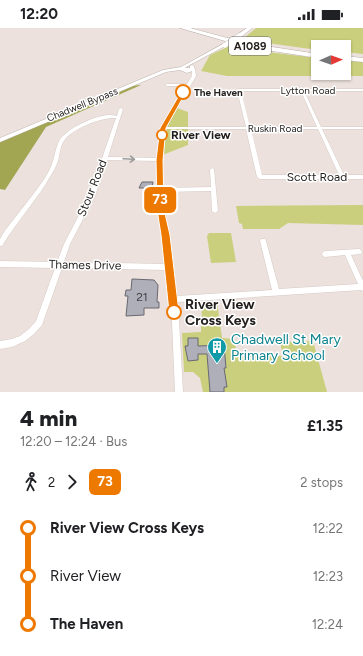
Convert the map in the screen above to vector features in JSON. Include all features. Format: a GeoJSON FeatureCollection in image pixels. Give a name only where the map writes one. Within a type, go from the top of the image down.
{"type":"FeatureCollection","features":[{"type":"Feature","properties":{"kind":"highway","name":"A1089"},"geometry":{"type":"LineString","coordinates":[[183,28],[246,45],[311,53]]}},
{"type":"Feature","properties":{"kind":"highway","name":"A1089"},"geometry":{"type":"LineString","coordinates":[[191,28],[246,42],[311,53]]}},
{"type":"Feature","properties":{"kind":"highway"},"geometry":{"type":"LineString","coordinates":[[351,57],[363,57]]}},
{"type":"Feature","properties":{"kind":"highway"},"geometry":{"type":"LineString","coordinates":[[351,58],[363,60]]}},
{"type":"Feature","properties":{"kind":"main road"},"geometry":{"type":"LineString","coordinates":[[184,69],[195,59],[225,45],[250,28]]}},
{"type":"Feature","properties":{"kind":"main road"},"geometry":{"type":"LineString","coordinates":[[184,69],[192,68],[195,59]]}},
{"type":"Feature","properties":{"kind":"main road","name":"Chadwell Bypass"},"geometry":{"type":"LineString","coordinates":[[0,140],[165,71],[184,69]]}},
{"type":"Feature","properties":{"kind":"street"},"geometry":{"type":"LineString","coordinates":[[179,392],[174,299],[159,190],[160,160],[163,128],[192,78],[194,73],[192,68]]}},
{"type":"Feature","properties":{"kind":"street"},"geometry":{"type":"LineString","coordinates":[[184,69],[192,78]]}},
{"type":"Feature","properties":{"kind":"street"},"geometry":{"type":"LineString","coordinates":[[169,84],[188,85]]}},
{"type":"Feature","properties":{"kind":"street","name":"Lytton Road"},"geometry":{"type":"LineString","coordinates":[[248,128],[239,90],[363,90]]}},
{"type":"Feature","properties":{"kind":"street"},"geometry":{"type":"LineString","coordinates":[[302,90],[342,177]]}},
{"type":"Feature","properties":{"kind":"street","name":"Stour Road"},"geometry":{"type":"LineString","coordinates":[[0,345],[18,341],[32,332],[39,323],[59,265],[92,196],[121,109]]}},
{"type":"Feature","properties":{"kind":"street"},"geometry":{"type":"LineString","coordinates":[[0,244],[15,220],[48,177],[55,163],[60,142],[65,136],[70,132],[106,117],[118,117]]}},
{"type":"Feature","properties":{"kind":"street","name":"Ruskin Road"},"geometry":{"type":"LineString","coordinates":[[163,128],[363,128]]}},
{"type":"Feature","properties":{"kind":"street","name":"Scott Road"},"geometry":{"type":"LineString","coordinates":[[248,128],[260,177],[363,177]]}},
{"type":"Feature","properties":{"kind":"street"},"geometry":{"type":"LineString","coordinates":[[105,158],[160,160]]}},
{"type":"Feature","properties":{"kind":"street"},"geometry":{"type":"LineString","coordinates":[[212,170],[216,211]]}},
{"type":"Feature","properties":{"kind":"street"},"geometry":{"type":"LineString","coordinates":[[159,190],[213,189]]}},
{"type":"Feature","properties":{"kind":"street"},"geometry":{"type":"LineString","coordinates":[[263,241],[276,292]]}},
{"type":"Feature","properties":{"kind":"street"},"geometry":{"type":"LineString","coordinates":[[325,254],[359,252]]}},
{"type":"Feature","properties":{"kind":"street"},"geometry":{"type":"LineString","coordinates":[[174,299],[363,287],[347,253]]}},
{"type":"Feature","properties":{"kind":"street","name":"Thames Drive"},"geometry":{"type":"LineString","coordinates":[[0,264],[170,267]]}},
{"type":"Feature","properties":{"kind":"green space"},"geometry":{"type":"Polygon","coordinates":[[[256,28],[363,28],[363,54],[351,53],[351,40],[311,40],[311,49],[244,38],[256,28]]]}},
{"type":"Feature","properties":{"kind":"green space"},"geometry":{"type":"Polygon","coordinates":[[[234,44],[275,53],[311,57],[311,76],[227,76],[201,71],[210,55],[234,44]]]}},
{"type":"Feature","properties":{"kind":"green space"},"geometry":{"type":"Polygon","coordinates":[[[351,61],[363,62],[363,76],[351,76],[351,61]]]}},
{"type":"Feature","properties":{"kind":"green space"},"geometry":{"type":"Polygon","coordinates":[[[141,85],[46,127],[5,190],[0,189],[0,142],[131,86],[141,85]]]}},
{"type":"Feature","properties":{"kind":"green space"},"geometry":{"type":"Polygon","coordinates":[[[174,107],[188,112],[188,145],[160,156],[163,128],[174,107]]]}},
{"type":"Feature","properties":{"kind":"green space"},"geometry":{"type":"Polygon","coordinates":[[[363,205],[363,225],[288,223],[279,229],[243,229],[242,224],[239,223],[236,206],[363,205]]]}},
{"type":"Feature","properties":{"kind":"green space"},"geometry":{"type":"Polygon","coordinates":[[[209,233],[231,233],[236,262],[211,263],[207,236],[209,233]]]}},
{"type":"Feature","properties":{"kind":"green space"},"geometry":{"type":"Polygon","coordinates":[[[217,302],[222,338],[234,339],[237,354],[242,356],[283,356],[280,342],[313,341],[327,392],[224,392],[224,387],[227,387],[227,383],[224,383],[224,368],[226,368],[224,345],[198,346],[198,338],[188,339],[188,346],[185,347],[188,361],[198,360],[198,354],[207,354],[210,392],[203,392],[200,378],[193,372],[184,372],[182,333],[201,332],[201,326],[216,326],[215,317],[202,317],[201,303],[217,302]]]}},
{"type":"Feature","properties":{"kind":"building"},"geometry":{"type":"Polygon","coordinates":[[[142,182],[153,182],[152,188],[139,188],[142,182]]]}},
{"type":"Feature","properties":{"kind":"building"},"geometry":{"type":"Polygon","coordinates":[[[132,279],[154,280],[158,285],[157,302],[159,302],[159,308],[144,308],[144,315],[126,316],[128,296],[125,296],[126,290],[131,290],[132,279]]]}},
{"type":"Feature","properties":{"kind":"building","name":"Chadwell St Mary Primary School"},"geometry":{"type":"Polygon","coordinates":[[[188,338],[198,338],[198,346],[224,345],[226,368],[224,368],[227,387],[224,387],[224,392],[210,392],[207,354],[198,354],[198,360],[188,361],[185,346],[188,346],[188,338]]]}},
{"type":"Feature","properties":{"kind":"bus line","name":"73"},"geometry":{"type":"LineString","coordinates":[[174,312],[174,299],[159,190],[160,160],[163,128],[183,92]]}},
{"type":"Feature","properties":{"kind":"place","name":"The Haven"},"geometry":{"type":"Point","coordinates":[183,92]}},
{"type":"Feature","properties":{"kind":"place","name":"River View"},"geometry":{"type":"Point","coordinates":[162,135]}},
{"type":"Feature","properties":{"kind":"place","name":"River View Cross Keys"},"geometry":{"type":"Point","coordinates":[174,312]}},
{"type":"Feature","properties":{"kind":"place","name":"Chadwell St Mary Primary School"},"geometry":{"type":"Point","coordinates":[217,364]}}]}
